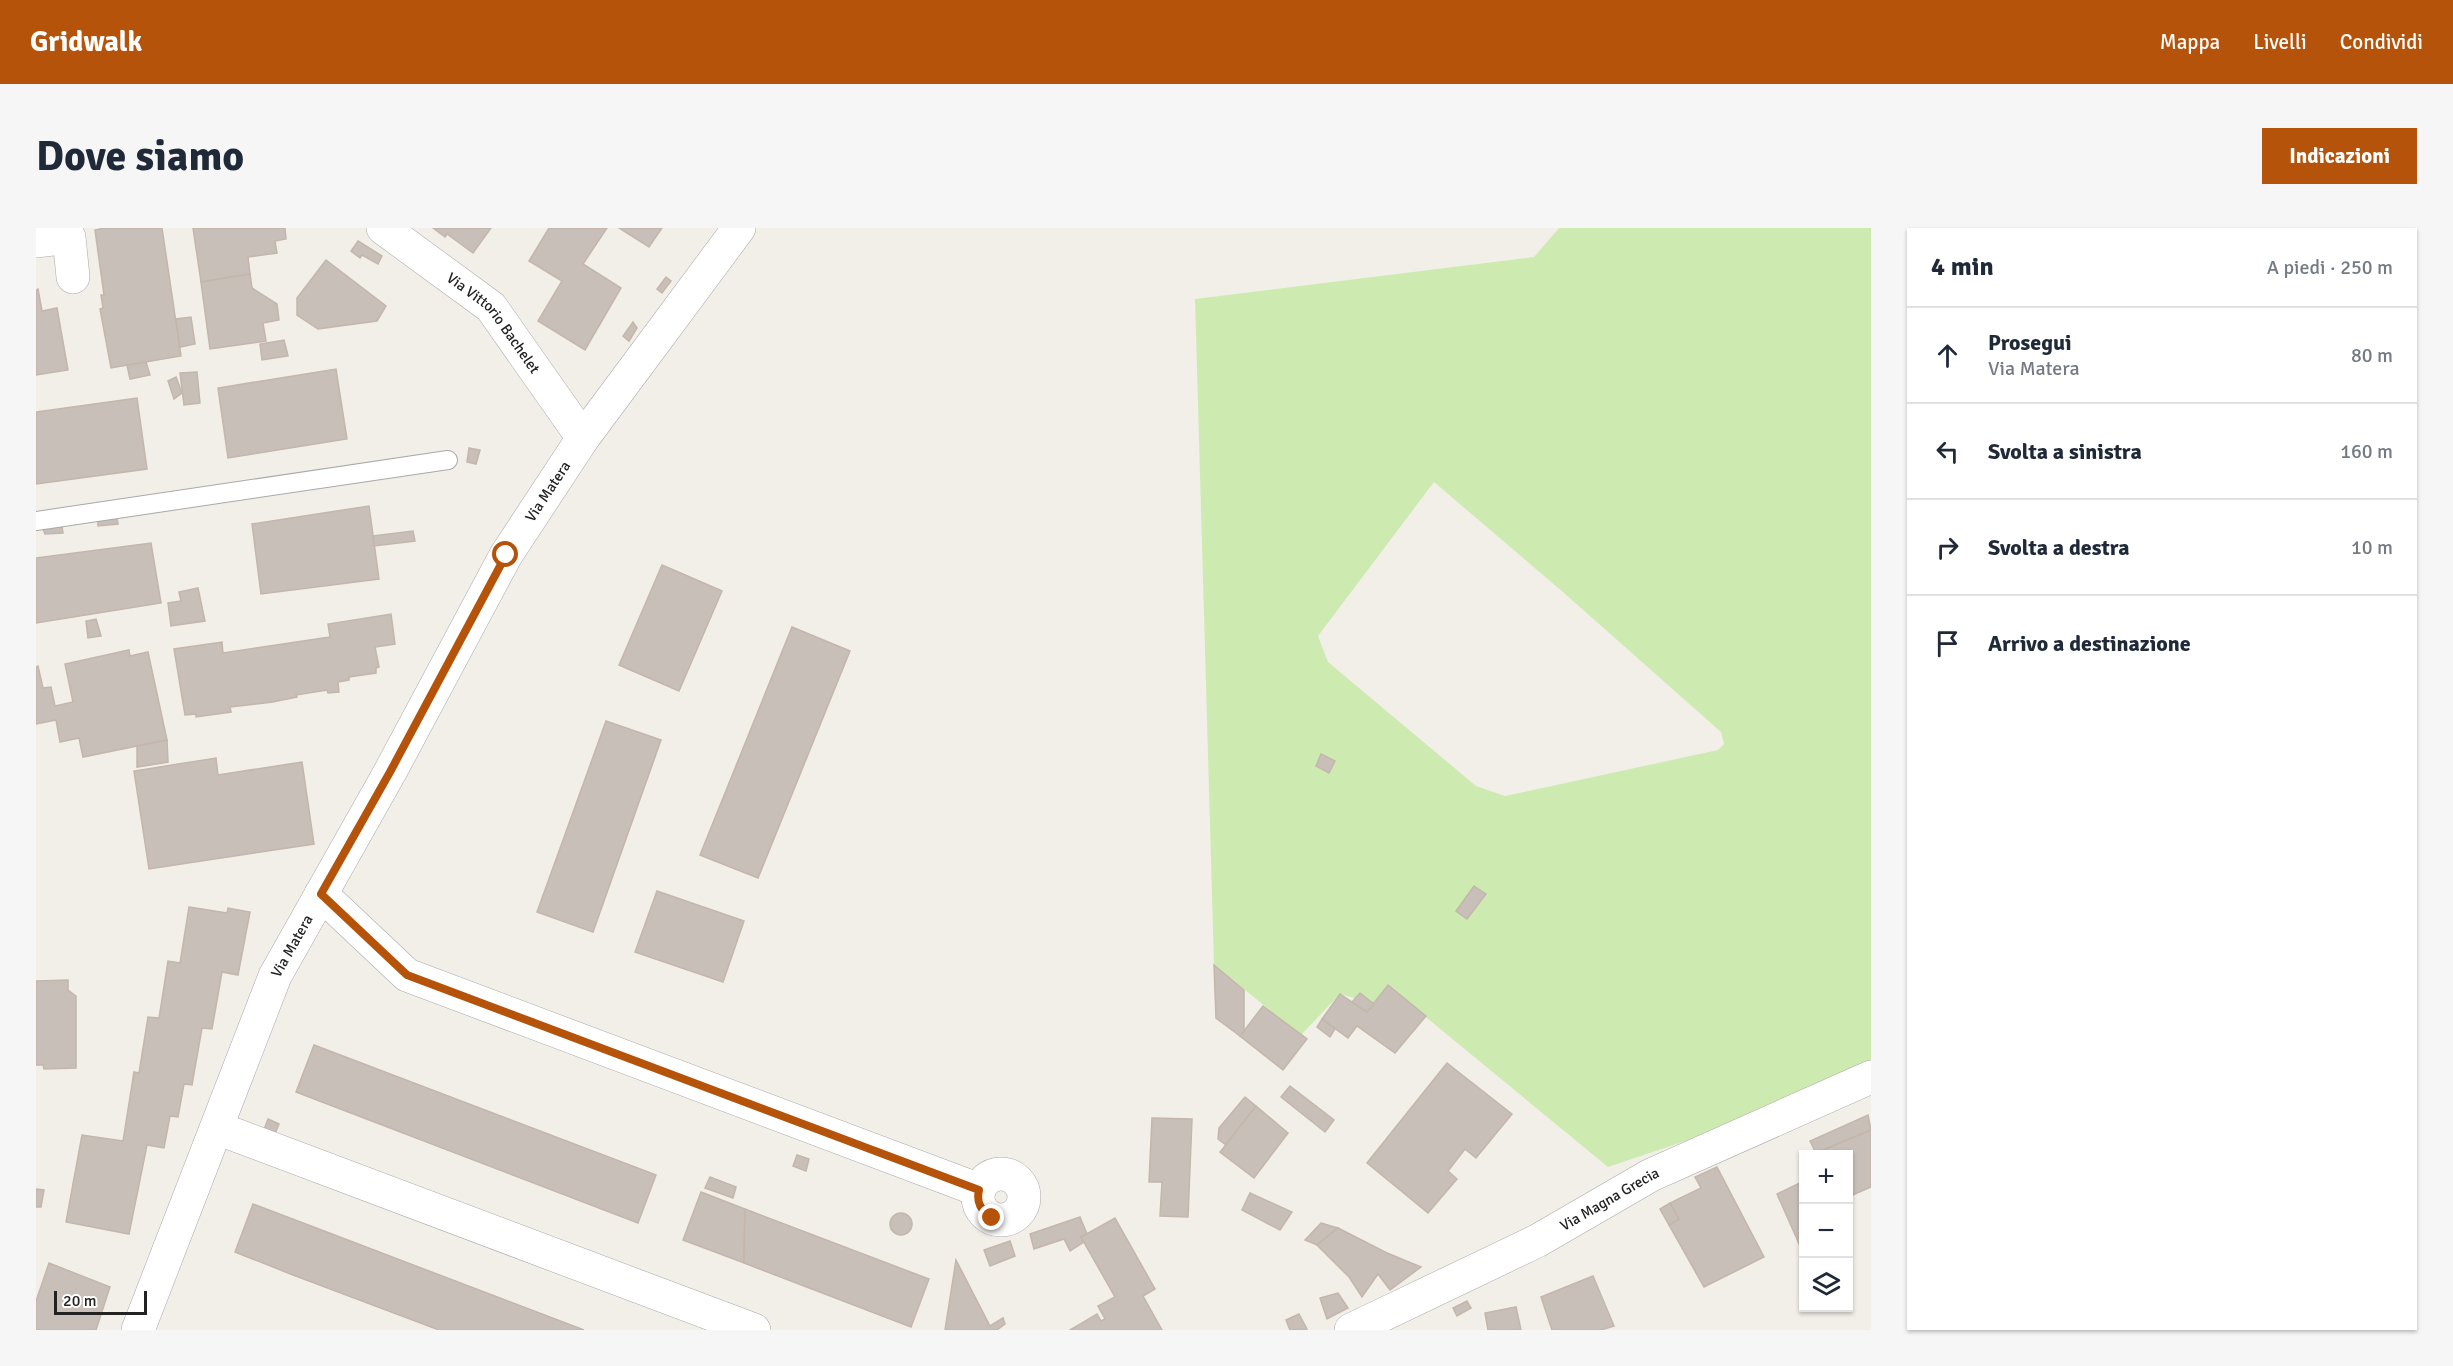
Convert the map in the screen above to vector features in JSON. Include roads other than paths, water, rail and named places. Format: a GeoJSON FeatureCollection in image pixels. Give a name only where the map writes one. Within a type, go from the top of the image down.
{"type":"FeatureCollection","features":[{"type":"Feature","properties":{"kind":"street","name":"Via Vittorio Bachelet"},"geometry":{"type":"LineString","coordinates":[[383,228],[491,307],[583,438]]}},
{"type":"Feature","properties":{"kind":"street","name":"Via Matera"},"geometry":{"type":"LineString","coordinates":[[138,1330],[275,976],[390,772],[506,555],[583,438],[739,228]]}},
{"type":"Feature","properties":{"kind":"street"},"geometry":{"type":"LineString","coordinates":[[36,242],[69,237],[73,277]]}},
{"type":"Feature","properties":{"kind":"street"},"geometry":{"type":"LineString","coordinates":[[321,894],[407,975],[979,1190]]}},
{"type":"Feature","properties":{"kind":"street","name":"Via Magna Grecia"},"geometry":{"type":"LineString","coordinates":[[1351,1330],[1538,1241],[1651,1175],[1871,1077]]}},
{"type":"Feature","properties":{"kind":"street"},"geometry":{"type":"LineString","coordinates":[[217,1128],[754,1330]]}},
{"type":"Feature","properties":{"kind":"lane"},"geometry":{"type":"LineString","coordinates":[[36,521],[448,460]]}}]}
